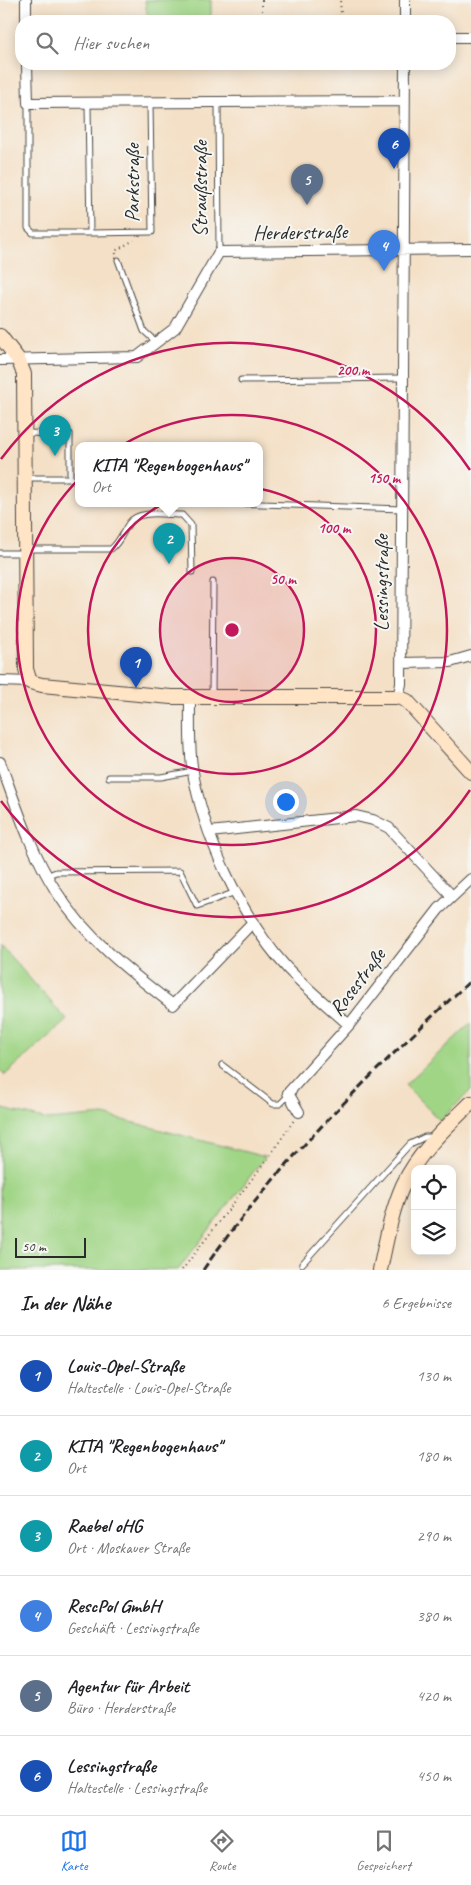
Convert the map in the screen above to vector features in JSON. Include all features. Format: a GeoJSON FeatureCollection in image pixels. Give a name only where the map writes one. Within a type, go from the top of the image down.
{"type":"FeatureCollection","features":[{"type":"Feature","properties":{"kind":"main road"},"geometry":{"type":"LineString","coordinates":[[0,336],[18,359],[24,374],[26,668],[30,682],[80,689],[190,698],[398,697],[406,702],[471,772]]}},
{"type":"Feature","properties":{"kind":"main road"},"geometry":{"type":"LineString","coordinates":[[380,1270],[391,1220],[403,1186],[413,1167],[438,1137],[471,1103]]}},
{"type":"Feature","properties":{"kind":"street"},"geometry":{"type":"LineString","coordinates":[[26,0],[26,15]]}},
{"type":"Feature","properties":{"kind":"street"},"geometry":{"type":"LineString","coordinates":[[405,0],[405,15]]}},
{"type":"Feature","properties":{"kind":"street"},"geometry":{"type":"LineString","coordinates":[[456,37],[471,37]]}},
{"type":"Feature","properties":{"kind":"street","name":"Parkstraße"},"geometry":{"type":"LineString","coordinates":[[27,70],[28,104]]}},
{"type":"Feature","properties":{"kind":"street","name":"Lessingstraße"},"geometry":{"type":"LineString","coordinates":[[398,697],[401,663],[405,70]]}},
{"type":"Feature","properties":{"kind":"street"},"geometry":{"type":"LineString","coordinates":[[28,104],[404,101]]}},
{"type":"Feature","properties":{"kind":"street","name":"Herderstraße"},"geometry":{"type":"LineString","coordinates":[[219,252],[471,249]]}},
{"type":"Feature","properties":{"kind":"street","name":"Straußstraße"},"geometry":{"type":"LineString","coordinates":[[0,360],[136,357],[175,328],[219,252]]}},
{"type":"Feature","properties":{"kind":"street"},"geometry":{"type":"LineString","coordinates":[[401,663],[450,662],[471,656]]}},
{"type":"Feature","properties":{"kind":"street"},"geometry":{"type":"LineString","coordinates":[[0,681],[30,682]]}},
{"type":"Feature","properties":{"kind":"street"},"geometry":{"type":"LineString","coordinates":[[190,698],[193,771],[202,810],[236,891],[253,922],[287,967],[349,1025]]}},
{"type":"Feature","properties":{"kind":"street"},"geometry":{"type":"LineString","coordinates":[[0,762],[17,809],[46,876],[57,893],[90,935],[173,1005],[253,922]]}},
{"type":"Feature","properties":{"kind":"street"},"geometry":{"type":"LineString","coordinates":[[210,832],[356,816],[373,820],[389,828],[452,896]]}},
{"type":"Feature","properties":{"kind":"street","name":"Rosestraße"},"geometry":{"type":"LineString","coordinates":[[289,1095],[288,1093],[349,1025],[416,937],[452,896],[471,879]]}},
{"type":"Feature","properties":{"kind":"street"},"geometry":{"type":"LineString","coordinates":[[289,1095],[299,1112]]}},
{"type":"Feature","properties":{"kind":"lane","name":"Straußstraße"},"geometry":{"type":"LineString","coordinates":[[218,103],[219,252]]}},
{"type":"Feature","properties":{"kind":"lane","name":"Parkstraße"},"geometry":{"type":"LineString","coordinates":[[28,104],[28,228],[33,233],[152,232],[150,104]]}},
{"type":"Feature","properties":{"kind":"lane","name":"Parkstraße"},"geometry":{"type":"LineString","coordinates":[[88,104],[90,233]]}},
{"type":"Feature","properties":{"kind":"lane"},"geometry":{"type":"LineString","coordinates":[[118,260],[144,331],[156,342]]}},
{"type":"Feature","properties":{"kind":"lane"},"geometry":{"type":"LineString","coordinates":[[241,380],[402,378]]}},
{"type":"Feature","properties":{"kind":"lane"},"geometry":{"type":"LineString","coordinates":[[25,432],[70,434],[70,478]]}},
{"type":"Feature","properties":{"kind":"lane"},"geometry":{"type":"LineString","coordinates":[[25,478],[70,478],[75,482]]}},
{"type":"Feature","properties":{"kind":"lane"},"geometry":{"type":"LineString","coordinates":[[263,504],[402,509]]}},
{"type":"Feature","properties":{"kind":"lane"},"geometry":{"type":"LineString","coordinates":[[0,553],[111,549],[119,543],[130,521],[139,515],[182,515],[191,525],[192,572]]}},
{"type":"Feature","properties":{"kind":"lane"},"geometry":{"type":"LineString","coordinates":[[212,698],[213,582]]}},
{"type":"Feature","properties":{"kind":"lane"},"geometry":{"type":"LineString","coordinates":[[109,777],[161,777],[193,771]]}},
{"type":"Feature","properties":{"kind":"lane"},"geometry":{"type":"LineString","coordinates":[[46,876],[56,872],[180,871],[197,906],[236,891]]}},
{"type":"Feature","properties":{"kind":"lane"},"geometry":{"type":"LineString","coordinates":[[222,1065],[272,1104],[280,1104],[289,1095]]}},
{"type":"Feature","properties":{"kind":"lane"},"geometry":{"type":"LineString","coordinates":[[302,1264],[410,1144],[425,1137],[438,1137]]}},
{"type":"Feature","properties":{"kind":"path"},"geometry":{"type":"LineString","coordinates":[[262,0],[262,15]]}},
{"type":"Feature","properties":{"kind":"path"},"geometry":{"type":"LineString","coordinates":[[340,0],[340,15]]}},
{"type":"Feature","properties":{"kind":"path"},"geometry":{"type":"LineString","coordinates":[[118,260],[115,251],[144,232]]}},
{"type":"Feature","properties":{"kind":"path"},"geometry":{"type":"LineString","coordinates":[[182,1270],[269,1157],[299,1112]]}},
{"type":"Feature","properties":{"kind":"green space"},"geometry":{"type":"Polygon","coordinates":[[[145,0],[211,0],[211,15],[147,15],[145,0]]]}},
{"type":"Feature","properties":{"kind":"green space"},"geometry":{"type":"Polygon","coordinates":[[[0,945],[67,1020],[5,1075],[0,1069],[0,945]]]}},
{"type":"Feature","properties":{"kind":"green space"},"geometry":{"type":"Polygon","coordinates":[[[471,1023],[471,1090],[440,1121],[405,1085],[471,1023]]]}},
{"type":"Feature","properties":{"kind":"green space"},"geometry":{"type":"Polygon","coordinates":[[[0,1106],[3,1109],[48,1120],[104,1115],[265,1157],[178,1270],[0,1270],[0,1106]]]}},
{"type":"Feature","properties":{"kind":"railway"},"geometry":{"type":"LineString","coordinates":[[203,1270],[263,1192],[329,1118],[471,980]]}},
{"type":"Feature","properties":{"kind":"place","name":"Lessingstraße"},"geometry":{"type":"Point","coordinates":[394,169]}},
{"type":"Feature","properties":{"kind":"place","name":"Agentur für Arbeit"},"geometry":{"type":"Point","coordinates":[307,205]}},
{"type":"Feature","properties":{"kind":"place","name":"RescPol GmbH"},"geometry":{"type":"Point","coordinates":[384,271]}},
{"type":"Feature","properties":{"kind":"place","name":"Raebel oHG"},"geometry":{"type":"Point","coordinates":[55,456]}},
{"type":"Feature","properties":{"kind":"place","name":"KITA \"Regenbogenhaus\""},"geometry":{"type":"Point","coordinates":[169,564]}},
{"type":"Feature","properties":{"kind":"place","name":"Louis-Opel-Straße"},"geometry":{"type":"Point","coordinates":[136,688]}}]}
